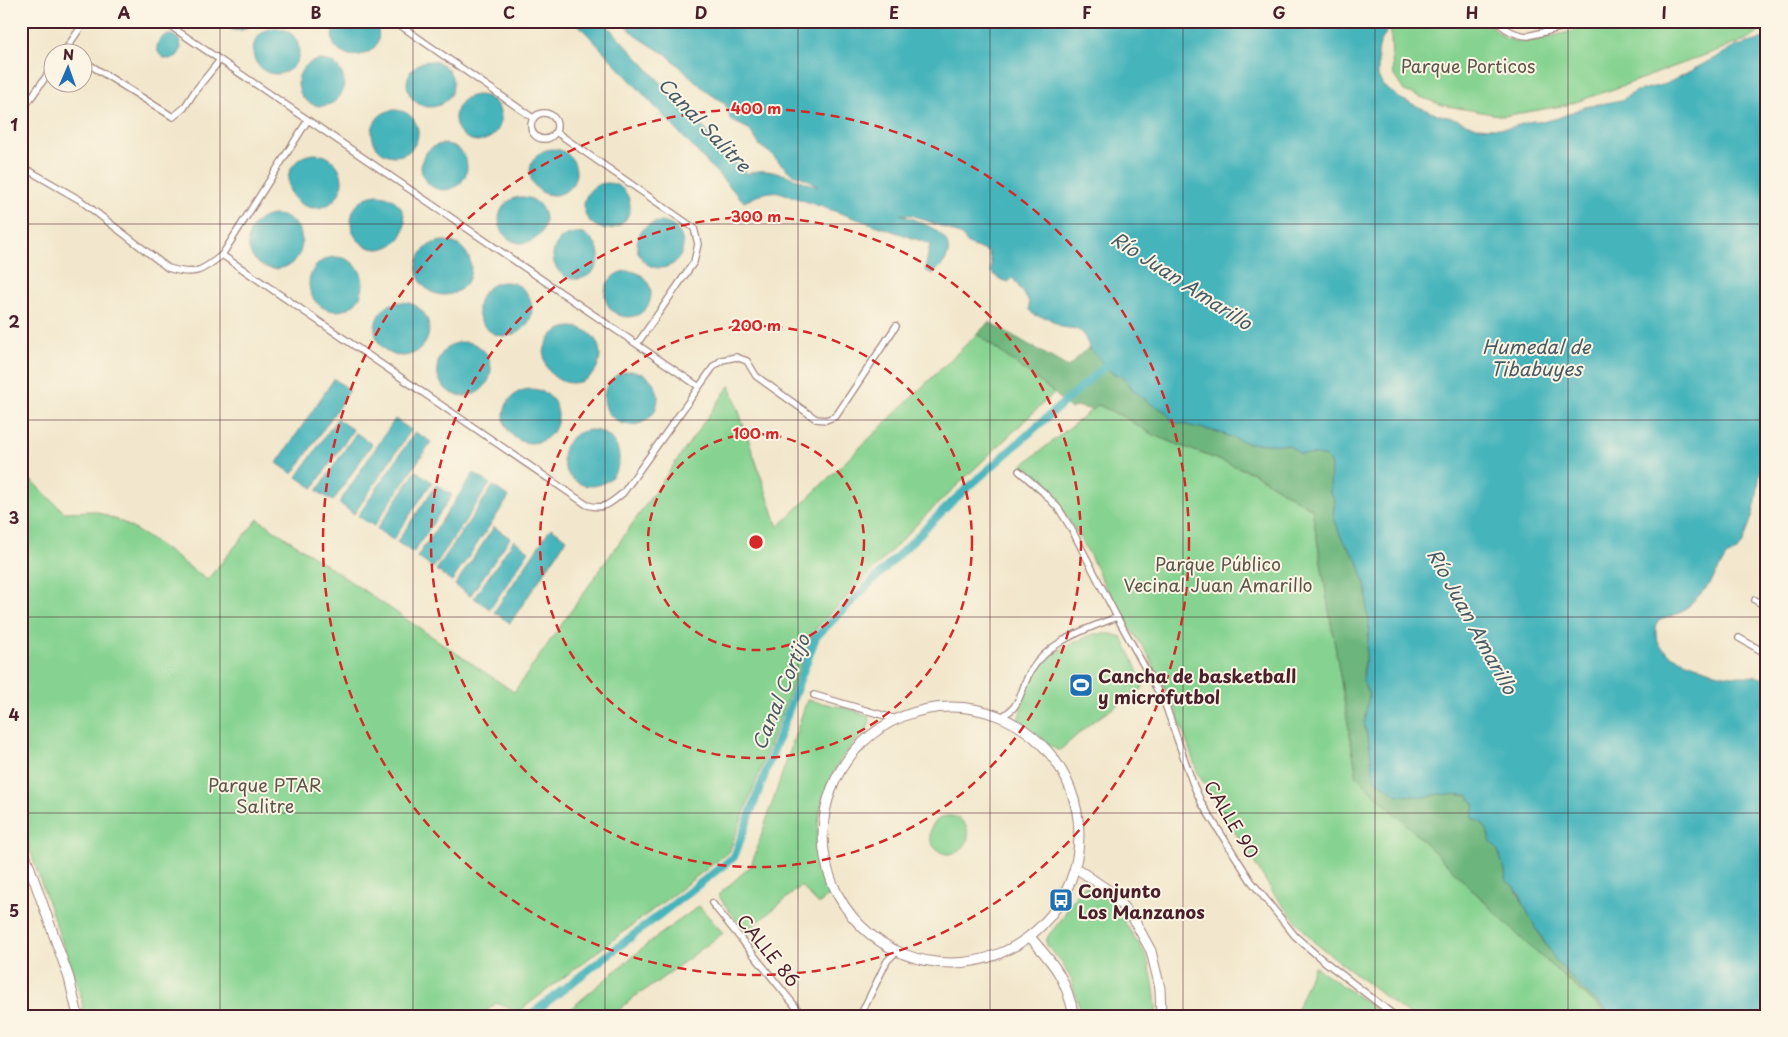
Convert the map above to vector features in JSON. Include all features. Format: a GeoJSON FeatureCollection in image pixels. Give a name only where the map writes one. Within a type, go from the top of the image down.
{"type":"FeatureCollection","features":[{"type":"Feature","properties":{"kind":"street"},"geometry":{"type":"LineString","coordinates":[[72,42],[85,21]]}},
{"type":"Feature","properties":{"kind":"street"},"geometry":{"type":"LineString","coordinates":[[163,21],[698,386]]}},
{"type":"Feature","properties":{"kind":"street"},"geometry":{"type":"LineString","coordinates":[[394,21],[533,118]]}},
{"type":"Feature","properties":{"kind":"street"},"geometry":{"type":"LineString","coordinates":[[1496,21],[1518,36],[1528,36],[1587,21]]}},
{"type":"Feature","properties":{"kind":"street"},"geometry":{"type":"LineString","coordinates":[[92,66],[173,117],[184,108],[220,60]]}},
{"type":"Feature","properties":{"kind":"street"},"geometry":{"type":"LineString","coordinates":[[21,112],[42,82]]}},
{"type":"Feature","properties":{"kind":"street"},"geometry":{"type":"LineString","coordinates":[[541,113],[551,115],[556,122],[556,132],[548,138],[539,138],[530,128],[533,118],[541,113]]}},
{"type":"Feature","properties":{"kind":"street"},"geometry":{"type":"LineString","coordinates":[[21,166],[80,200],[168,268],[184,273],[208,266],[222,255],[308,120]]}},
{"type":"Feature","properties":{"kind":"street"},"geometry":{"type":"LineString","coordinates":[[556,132],[694,228],[698,244],[694,262],[636,344]]}},
{"type":"Feature","properties":{"kind":"street"},"geometry":{"type":"LineString","coordinates":[[222,255],[466,422],[570,496],[597,508],[606,506],[623,493],[698,386],[714,366],[722,360],[736,357],[750,363],[752,371],[756,376],[816,419],[826,420],[836,416],[896,326]]}},
{"type":"Feature","properties":{"kind":"street","name":"CALLE 90"},"geometry":{"type":"LineString","coordinates":[[1019,471],[1043,492],[1059,510],[1072,530],[1165,704],[1193,784],[1202,804],[1251,881],[1295,936],[1395,1016]]}},
{"type":"Feature","properties":{"kind":"street"},"geometry":{"type":"LineString","coordinates":[[1755,600],[1767,607]]}},
{"type":"Feature","properties":{"kind":"street"},"geometry":{"type":"LineString","coordinates":[[1002,717],[1014,707],[1030,673],[1044,654],[1072,635],[1117,617]]}},
{"type":"Feature","properties":{"kind":"street"},"geometry":{"type":"LineString","coordinates":[[1739,638],[1767,654]]}},
{"type":"Feature","properties":{"kind":"street"},"geometry":{"type":"LineString","coordinates":[[814,695],[896,719]]}},
{"type":"Feature","properties":{"kind":"street"},"geometry":{"type":"LineString","coordinates":[[949,707],[976,709],[1002,717],[1028,732],[1051,753],[1067,779],[1078,818],[1081,838],[1076,868],[1068,889],[1045,922],[1030,937],[1006,951],[979,960],[951,964],[923,961],[896,952],[871,937],[850,917],[835,893],[825,866],[822,837],[825,808],[833,784],[845,761],[865,740],[877,730],[896,719],[922,710],[949,707]]}},
{"type":"Feature","properties":{"kind":"street"},"geometry":{"type":"LineString","coordinates":[[21,843],[69,978],[78,1016]]}},
{"type":"Feature","properties":{"kind":"street"},"geometry":{"type":"LineString","coordinates":[[1076,868],[1108,890],[1133,918],[1151,951],[1160,988],[1160,1016]]}},
{"type":"Feature","properties":{"kind":"street","name":"CALLE 86"},"geometry":{"type":"LineString","coordinates":[[712,903],[803,1016]]}},
{"type":"Feature","properties":{"kind":"street"},"geometry":{"type":"LineString","coordinates":[[1030,937],[1057,970],[1064,982],[1074,1016]]}},
{"type":"Feature","properties":{"kind":"street"},"geometry":{"type":"LineString","coordinates":[[860,1016],[887,961],[896,952]]}},
{"type":"Feature","properties":{"kind":"green space","name":"Parque Porticos"},"geometry":{"type":"Polygon","coordinates":[[[1390,21],[1484,21],[1505,38],[1517,42],[1528,42],[1614,21],[1767,21],[1767,26],[1751,38],[1567,105],[1504,116],[1442,105],[1404,91],[1393,74],[1390,21]]]}},
{"type":"Feature","properties":{"kind":"green space"},"geometry":{"type":"Polygon","coordinates":[[[989,322],[1068,367],[1089,347],[1111,372],[1125,378],[1133,390],[1151,404],[1165,411],[1173,422],[1218,432],[1247,443],[1289,445],[1300,454],[1325,456],[1331,462],[1330,493],[1335,500],[1333,515],[1341,537],[1358,561],[1367,591],[1368,642],[1363,673],[1369,702],[1365,716],[1365,730],[1373,765],[1380,783],[1398,795],[1428,797],[1438,794],[1468,795],[1475,806],[1472,818],[1482,823],[1487,830],[1491,842],[1498,851],[1505,870],[1506,881],[1514,886],[1543,941],[1563,969],[1583,990],[1614,1016],[1609,1016],[1528,945],[1357,777],[1312,509],[1253,473],[1153,435],[1126,418],[1098,405],[1092,410],[1077,406],[1071,409],[1054,393],[977,334],[989,322]]]}},
{"type":"Feature","properties":{"kind":"green space","name":"Parque PTAR Salitre"},"geometry":{"type":"Polygon","coordinates":[[[977,334],[1054,393],[925,516],[813,632],[729,852],[518,1012],[496,1003],[481,1016],[83,1016],[82,999],[21,825],[21,481],[32,481],[64,512],[95,511],[124,523],[158,544],[207,580],[258,519],[514,692],[730,385],[778,527],[977,334]]]}},
{"type":"Feature","properties":{"kind":"green space","name":"Parque Público Vecinal Juan Amarillo"},"geometry":{"type":"Polygon","coordinates":[[[1098,405],[1126,418],[1153,435],[1253,473],[1312,509],[1357,777],[1528,945],[1609,1016],[1410,1016],[1314,942],[1276,897],[1198,774],[1177,714],[1149,656],[1114,605],[1090,555],[1064,512],[1048,493],[1020,467],[1098,405]]]}},
{"type":"Feature","properties":{"kind":"green space"},"geometry":{"type":"Polygon","coordinates":[[[1094,634],[1111,634],[1122,637],[1143,685],[1142,689],[1092,722],[1059,751],[1018,722],[1025,694],[1033,675],[1047,659],[1065,647],[1094,634]]]}},
{"type":"Feature","properties":{"kind":"green space"},"geometry":{"type":"Polygon","coordinates":[[[807,700],[846,708],[868,716],[870,721],[868,728],[840,761],[828,785],[820,810],[817,849],[821,870],[830,895],[818,904],[801,886],[745,933],[718,895],[751,866],[807,700]]]}},
{"type":"Feature","properties":{"kind":"green space"},"geometry":{"type":"Polygon","coordinates":[[[949,816],[962,822],[968,835],[962,848],[949,854],[936,848],[930,835],[936,822],[949,816]]]}},
{"type":"Feature","properties":{"kind":"green space"},"geometry":{"type":"Polygon","coordinates":[[[1084,886],[1093,888],[1111,900],[1143,950],[1152,978],[1157,1016],[1082,1016],[1071,979],[1061,961],[1048,947],[1046,942],[1048,936],[1084,886]]]}},
{"type":"Feature","properties":{"kind":"green space"},"geometry":{"type":"Polygon","coordinates":[[[699,906],[723,933],[634,997],[612,1016],[562,1016],[651,941],[699,906]]]}},
{"type":"Feature","properties":{"kind":"green space"},"geometry":{"type":"Polygon","coordinates":[[[1314,966],[1383,1014],[1385,1016],[1294,1016],[1314,966]]]}},
{"type":"Feature","properties":{"kind":"water"},"geometry":{"type":"Polygon","coordinates":[[[224,21],[251,21],[245,29],[239,31],[229,28],[224,21]]]}},
{"type":"Feature","properties":{"kind":"water"},"geometry":{"type":"Polygon","coordinates":[[[336,21],[374,21],[379,35],[376,46],[367,53],[356,56],[345,54],[336,48],[332,37],[336,21]]]}},
{"type":"Feature","properties":{"kind":"water","name":"Humedal de Tibabuyes"},"geometry":{"type":"Polygon","coordinates":[[[575,21],[603,21],[747,174],[755,171],[773,172],[818,187],[785,168],[760,146],[749,129],[730,120],[729,111],[724,103],[706,91],[666,54],[635,35],[622,21],[1382,21],[1386,33],[1380,43],[1378,53],[1378,76],[1383,86],[1401,99],[1433,113],[1476,127],[1495,128],[1508,128],[1533,121],[1543,122],[1585,107],[1621,100],[1637,91],[1666,84],[1737,46],[1767,36],[1767,440],[1763,451],[1756,502],[1743,543],[1736,552],[1726,557],[1710,584],[1689,606],[1679,613],[1658,621],[1656,631],[1660,646],[1681,660],[1717,673],[1767,679],[1767,1016],[1614,1016],[1583,990],[1556,961],[1529,916],[1520,895],[1514,886],[1506,881],[1505,870],[1498,851],[1491,842],[1487,830],[1482,823],[1472,818],[1475,806],[1468,795],[1438,794],[1428,797],[1398,795],[1374,779],[1364,723],[1369,695],[1363,681],[1369,620],[1367,613],[1367,591],[1358,561],[1341,537],[1333,515],[1335,500],[1330,493],[1331,462],[1325,456],[1300,454],[1289,445],[1247,443],[1218,432],[1173,422],[1165,411],[1151,404],[1133,390],[1125,378],[1111,372],[1089,347],[1083,333],[1076,329],[1062,327],[1048,318],[1034,315],[1029,310],[1029,302],[1013,278],[1008,282],[999,279],[991,272],[988,252],[968,244],[962,236],[950,230],[912,215],[900,214],[934,229],[946,242],[948,250],[946,259],[933,274],[925,270],[930,244],[779,192],[765,193],[744,202],[575,21]]]}},
{"type":"Feature","properties":{"kind":"water"},"geometry":{"type":"Polygon","coordinates":[[[276,28],[289,32],[295,38],[299,51],[295,64],[289,70],[276,74],[263,70],[257,64],[253,51],[257,38],[263,32],[276,28]]]}},
{"type":"Feature","properties":{"kind":"water"},"geometry":{"type":"Polygon","coordinates":[[[169,35],[174,36],[180,42],[180,52],[174,58],[169,59],[164,58],[158,52],[157,47],[158,42],[164,36],[169,35]]]}},
{"type":"Feature","properties":{"kind":"water"},"geometry":{"type":"Polygon","coordinates":[[[321,60],[334,64],[340,70],[344,83],[340,96],[334,102],[321,106],[308,102],[302,96],[298,83],[302,70],[308,64],[321,60]]]}},
{"type":"Feature","properties":{"kind":"water"},"geometry":{"type":"Polygon","coordinates":[[[430,61],[443,65],[449,71],[453,84],[449,97],[443,103],[430,107],[417,103],[411,97],[407,84],[411,71],[417,65],[430,61]]]}},
{"type":"Feature","properties":{"kind":"water"},"geometry":{"type":"Polygon","coordinates":[[[478,95],[491,99],[497,105],[501,118],[497,131],[491,137],[478,141],[465,137],[459,131],[455,118],[459,105],[465,99],[478,95]]]}},
{"type":"Feature","properties":{"kind":"water"},"geometry":{"type":"Polygon","coordinates":[[[395,110],[408,114],[414,120],[418,133],[414,146],[408,152],[395,156],[382,152],[376,146],[372,133],[376,120],[382,114],[395,110]]]}},
{"type":"Feature","properties":{"kind":"water"},"geometry":{"type":"Polygon","coordinates":[[[444,144],[457,148],[463,154],[467,167],[463,180],[457,186],[444,190],[431,186],[425,180],[421,167],[425,154],[431,148],[444,144]]]}},
{"type":"Feature","properties":{"kind":"water"},"geometry":{"type":"Polygon","coordinates":[[[553,149],[566,153],[572,159],[576,172],[572,185],[566,191],[553,195],[540,191],[534,185],[530,172],[534,159],[540,153],[553,149]]]}},
{"type":"Feature","properties":{"kind":"water"},"geometry":{"type":"Polygon","coordinates":[[[310,154],[320,154],[330,158],[338,166],[342,181],[338,196],[330,204],[320,208],[310,208],[300,204],[292,196],[288,186],[288,176],[292,166],[300,158],[310,154]]]}},
{"type":"Feature","properties":{"kind":"water"},"geometry":{"type":"Polygon","coordinates":[[[607,183],[620,187],[626,193],[630,206],[626,219],[620,225],[607,229],[594,225],[588,219],[584,206],[588,193],[594,187],[607,183]]]}},
{"type":"Feature","properties":{"kind":"water"},"geometry":{"type":"Polygon","coordinates":[[[373,195],[383,195],[393,199],[401,207],[405,222],[401,237],[393,245],[383,249],[373,249],[363,245],[355,237],[351,227],[351,217],[355,207],[363,199],[373,195]]]}},
{"type":"Feature","properties":{"kind":"water"},"geometry":{"type":"Polygon","coordinates":[[[522,197],[535,201],[541,207],[545,220],[541,233],[535,239],[522,243],[509,239],[503,233],[499,220],[503,207],[509,201],[522,197]]]}},
{"type":"Feature","properties":{"kind":"water"},"geometry":{"type":"Polygon","coordinates":[[[270,215],[280,215],[290,219],[298,227],[302,242],[298,257],[290,265],[280,269],[270,269],[260,265],[252,257],[248,247],[248,237],[252,227],[260,219],[270,215]]]}},
{"type":"Feature","properties":{"kind":"water"},"geometry":{"type":"Polygon","coordinates":[[[660,222],[673,226],[679,232],[683,245],[679,258],[673,264],[660,268],[647,264],[641,258],[637,245],[641,232],[647,226],[660,222]]]}},
{"type":"Feature","properties":{"kind":"water"},"geometry":{"type":"Polygon","coordinates":[[[576,233],[589,237],[595,243],[599,256],[595,269],[589,275],[576,279],[563,275],[557,269],[553,256],[557,243],[563,237],[576,233]]]}},
{"type":"Feature","properties":{"kind":"water"},"geometry":{"type":"Polygon","coordinates":[[[439,241],[449,241],[459,245],[467,253],[471,268],[467,283],[459,291],[449,295],[439,295],[429,291],[421,283],[417,273],[417,263],[421,253],[429,245],[439,241]]]}},
{"type":"Feature","properties":{"kind":"water"},"geometry":{"type":"Polygon","coordinates":[[[331,257],[341,257],[351,261],[359,269],[363,284],[359,299],[351,307],[341,311],[331,311],[321,307],[313,299],[309,289],[309,279],[313,269],[321,261],[331,257]]]}},
{"type":"Feature","properties":{"kind":"water"},"geometry":{"type":"Polygon","coordinates":[[[628,271],[641,275],[647,281],[651,294],[647,307],[641,313],[628,317],[615,313],[609,307],[605,294],[609,281],[615,275],[628,271]]]}},
{"type":"Feature","properties":{"kind":"water"},"geometry":{"type":"Polygon","coordinates":[[[500,282],[510,282],[520,286],[528,294],[532,309],[528,324],[520,332],[510,336],[500,336],[490,332],[482,324],[478,314],[478,304],[482,294],[490,286],[500,282]]]}},
{"type":"Feature","properties":{"kind":"water"},"geometry":{"type":"Polygon","coordinates":[[[397,302],[407,302],[417,306],[425,314],[429,329],[425,344],[417,352],[407,356],[397,356],[387,352],[379,344],[375,334],[375,324],[379,314],[387,306],[397,302]]]}},
{"type":"Feature","properties":{"kind":"water"},"geometry":{"type":"Polygon","coordinates":[[[572,327],[587,332],[595,340],[600,355],[595,370],[587,378],[572,383],[557,378],[549,370],[544,355],[549,340],[557,332],[572,327]]]}},
{"type":"Feature","properties":{"kind":"water"},"geometry":{"type":"Polygon","coordinates":[[[459,342],[469,342],[479,346],[487,354],[491,369],[487,384],[479,392],[469,396],[459,396],[449,392],[441,384],[437,374],[437,364],[441,354],[449,346],[459,342]]]}},
{"type":"Feature","properties":{"kind":"water"},"geometry":{"type":"Polygon","coordinates":[[[626,371],[636,371],[646,375],[654,383],[658,398],[654,413],[646,421],[636,425],[626,425],[616,421],[608,413],[604,403],[604,393],[608,383],[616,375],[626,371]]]}},
{"type":"Feature","properties":{"kind":"water"},"geometry":{"type":"Polygon","coordinates":[[[334,379],[350,390],[293,474],[277,463],[334,379]]]}},
{"type":"Feature","properties":{"kind":"water"},"geometry":{"type":"Polygon","coordinates":[[[526,389],[536,389],[546,393],[554,401],[558,416],[554,431],[546,439],[536,443],[526,443],[516,439],[508,431],[504,421],[504,411],[508,401],[516,393],[526,389]]]}},
{"type":"Feature","properties":{"kind":"water"},"geometry":{"type":"Polygon","coordinates":[[[337,419],[353,430],[313,488],[297,477],[337,419]]]}},
{"type":"Feature","properties":{"kind":"water"},"geometry":{"type":"Polygon","coordinates":[[[395,419],[411,430],[354,514],[339,503],[395,419]]]}},
{"type":"Feature","properties":{"kind":"water"},"geometry":{"type":"Polygon","coordinates":[[[591,430],[606,435],[614,443],[619,458],[614,473],[606,481],[591,486],[576,481],[568,473],[563,458],[568,443],[576,435],[591,430]]]}},
{"type":"Feature","properties":{"kind":"water"},"geometry":{"type":"Polygon","coordinates":[[[415,432],[431,442],[374,526],[358,516],[415,432]]]}},
{"type":"Feature","properties":{"kind":"water"},"geometry":{"type":"Polygon","coordinates":[[[356,433],[372,444],[333,501],[317,491],[356,433]]]}},
{"type":"Feature","properties":{"kind":"water"},"geometry":{"type":"Polygon","coordinates":[[[416,471],[432,482],[393,540],[377,529],[416,471]]]}},
{"type":"Feature","properties":{"kind":"water"},"geometry":{"type":"Polygon","coordinates":[[[474,473],[490,484],[433,568],[417,557],[474,473]]]}},
{"type":"Feature","properties":{"kind":"water"},"geometry":{"type":"Polygon","coordinates":[[[436,485],[452,495],[413,553],[397,542],[436,485]]]}},
{"type":"Feature","properties":{"kind":"water"},"geometry":{"type":"Polygon","coordinates":[[[493,486],[509,497],[452,581],[436,570],[493,486]]]}},
{"type":"Feature","properties":{"kind":"water"},"geometry":{"type":"Polygon","coordinates":[[[494,527],[510,538],[470,596],[455,585],[494,527]]]}},
{"type":"Feature","properties":{"kind":"water"},"geometry":{"type":"Polygon","coordinates":[[[551,528],[567,539],[510,623],[494,612],[551,528]]]}},
{"type":"Feature","properties":{"kind":"water"},"geometry":{"type":"Polygon","coordinates":[[[514,540],[529,551],[490,609],[474,598],[514,540]]]}},
{"type":"Feature","properties":{"kind":"waterway","name":"Canal Cortijo"},"geometry":{"type":"LineString","coordinates":[[529,1016],[734,857],[816,637],[954,500],[1105,366]]}},
{"type":"Feature","properties":{"kind":"place","name":"Cancha de basketball y microfutbol"},"geometry":{"type":"Point","coordinates":[1081,685]}},
{"type":"Feature","properties":{"kind":"place","name":"Conjunto Los Manzanos"},"geometry":{"type":"Point","coordinates":[1061,900]}},
{"type":"Feature","properties":{"kind":"water label","name":"Canal Salitre"},"geometry":{"type":"Point","coordinates":[705,124]}},
{"type":"Feature","properties":{"kind":"water label","name":"Río Juan Amarillo"},"geometry":{"type":"Point","coordinates":[1182,280]}},
{"type":"Feature","properties":{"kind":"water label","name":"Río Juan Amarillo"},"geometry":{"type":"Point","coordinates":[1473,621]}}]}
